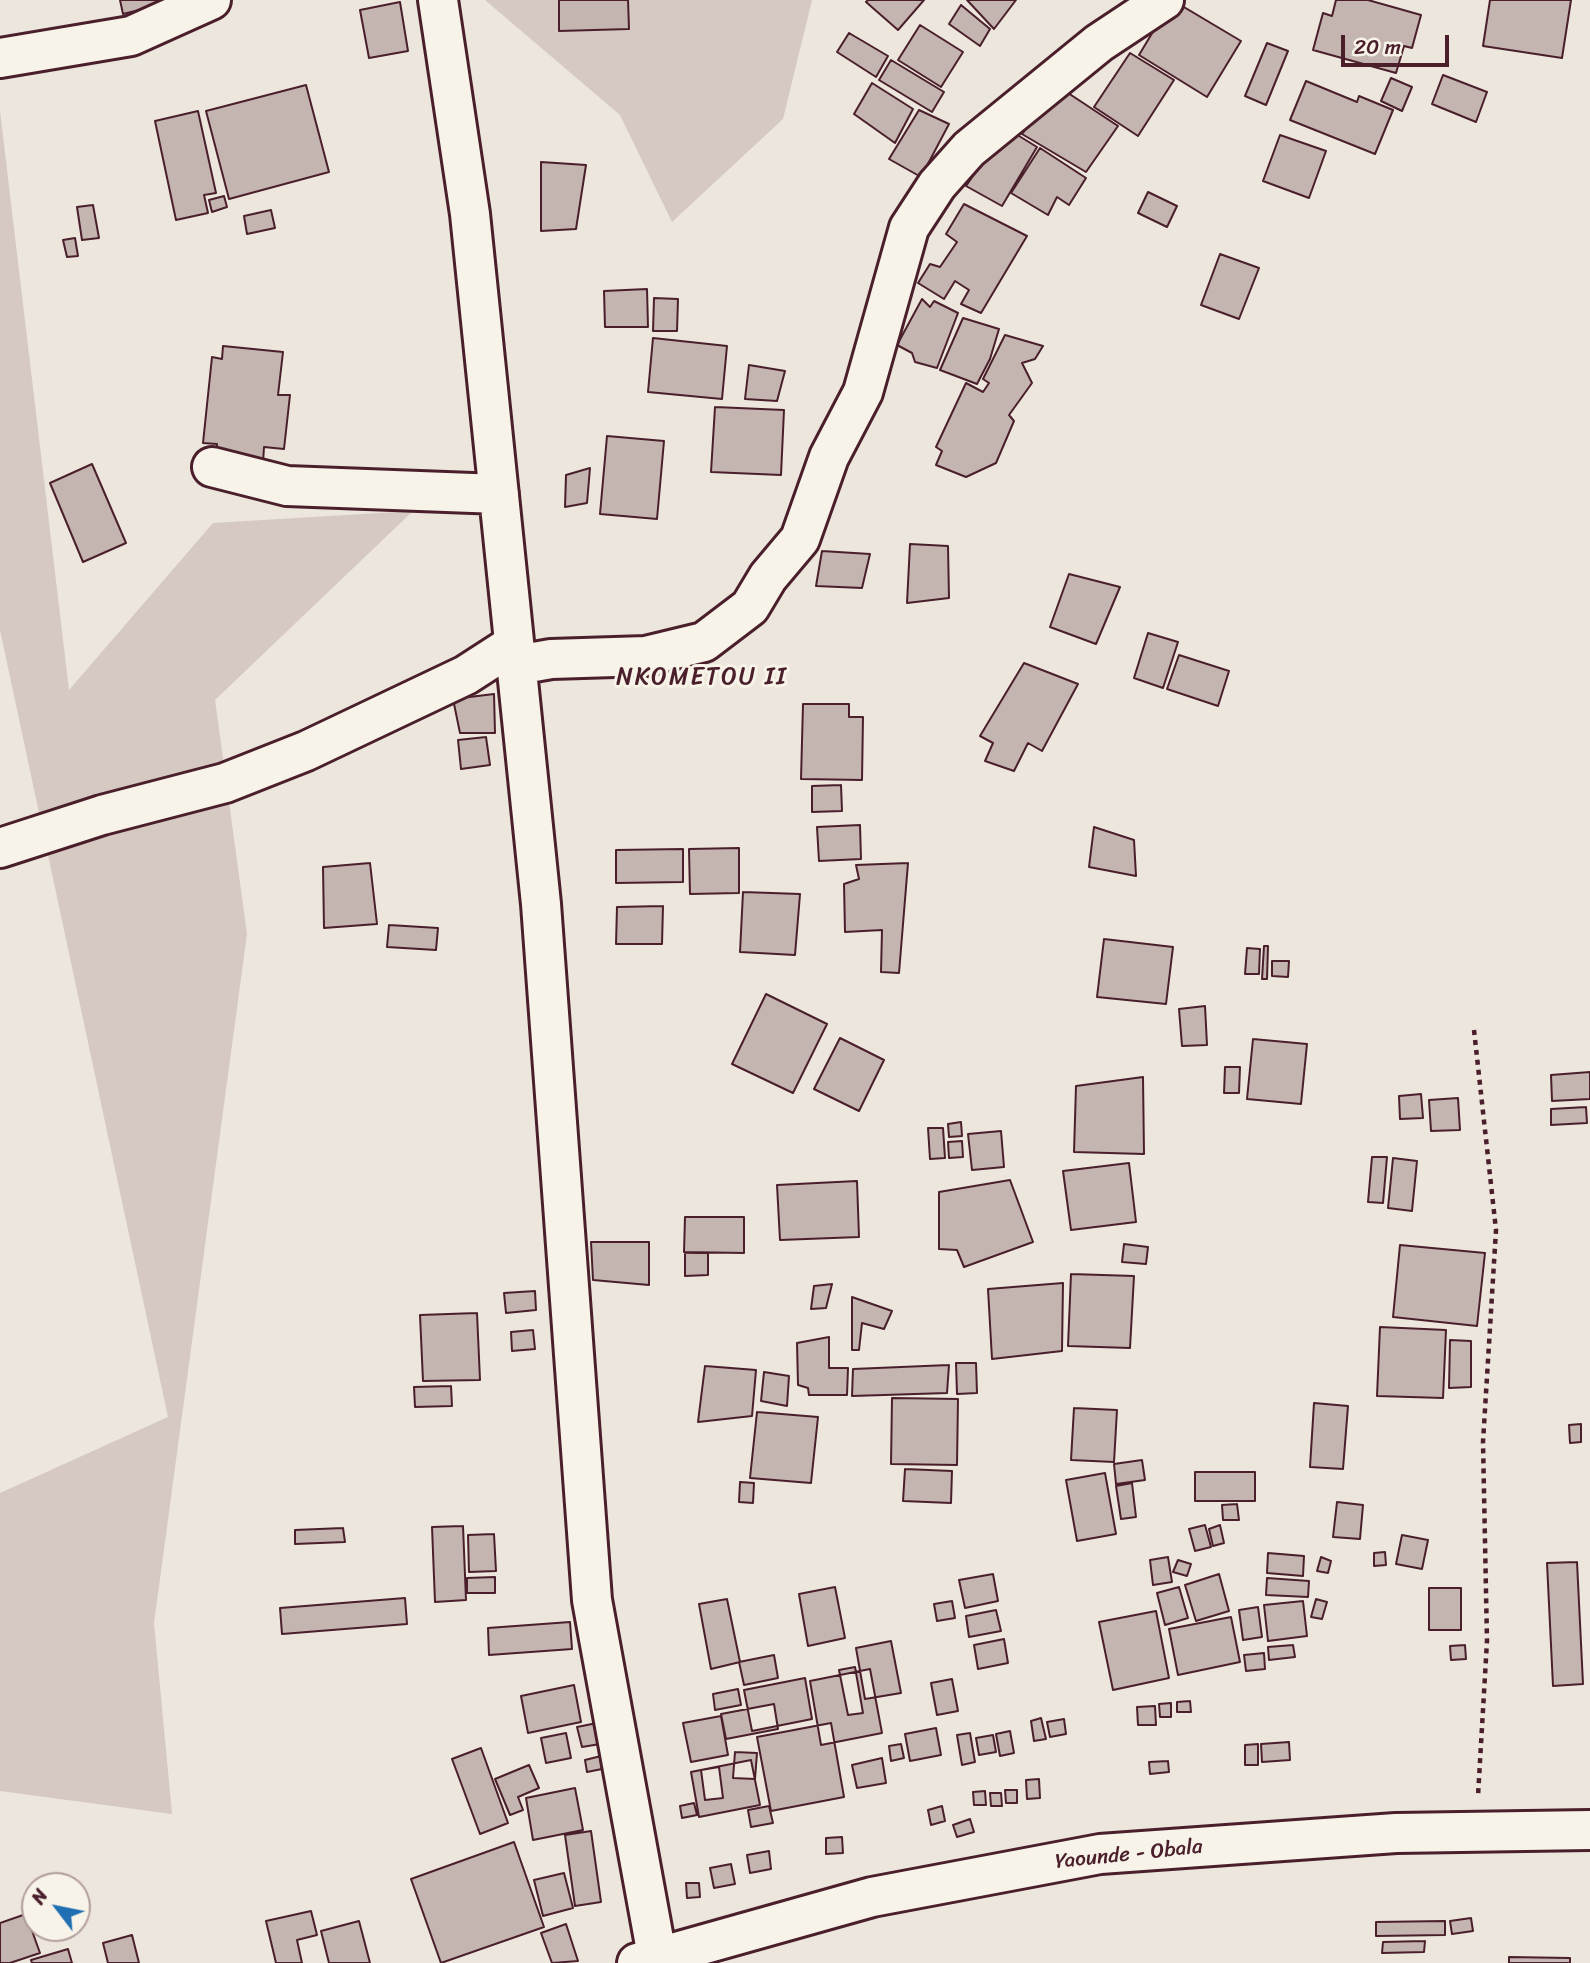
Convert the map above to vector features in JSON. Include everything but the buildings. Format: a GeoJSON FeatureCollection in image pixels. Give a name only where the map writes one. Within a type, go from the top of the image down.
{"type":"FeatureCollection","features":[{"type":"Feature","properties":{"kind":"main road"},"geometry":{"type":"LineString","coordinates":[[0,58],[131,36],[211,0]]}},
{"type":"Feature","properties":{"kind":"main road"},"geometry":{"type":"LineString","coordinates":[[438,0],[470,214],[541,904],[592,1600],[647,1959]]}},
{"type":"Feature","properties":{"kind":"main road"},"geometry":{"type":"LineString","coordinates":[[0,848],[103,815],[225,783],[306,751],[515,654],[657,653],[704,642],[750,607],[768,577],[800,539],[829,457],[863,392],[909,228],[937,185],[969,149],[1099,43],[1164,0]]}},
{"type":"Feature","properties":{"kind":"main road"},"geometry":{"type":"LineString","coordinates":[[212,467],[287,486],[499,494]]}},
{"type":"Feature","properties":{"kind":"main road","name":"Yaounde - Obala"},"geometry":{"type":"LineString","coordinates":[[647,1959],[872,1897],[1100,1854],[1396,1833],[1590,1830]]}},
{"type":"Feature","properties":{"kind":"path"},"geometry":{"type":"LineString","coordinates":[[1474,1030],[1496,1230],[1483,1442],[1487,1641],[1476,1832]]}},
{"type":"Feature","properties":{"kind":"shaded area"},"geometry":{"type":"Polygon","coordinates":[[[485,0],[812,0],[783,119],[672,222],[620,115],[485,0]]]}},
{"type":"Feature","properties":{"kind":"shaded area"},"geometry":{"type":"Polygon","coordinates":[[[0,111],[69,690],[213,523],[413,511],[215,700],[247,934],[154,1623],[172,1814],[0,1791],[0,1493],[168,1417],[0,630],[0,111]]]}},
{"type":"Feature","properties":{"kind":"district","name":"NKOMETOU II"},"geometry":{"type":"Point","coordinates":[702,678]}}]}
